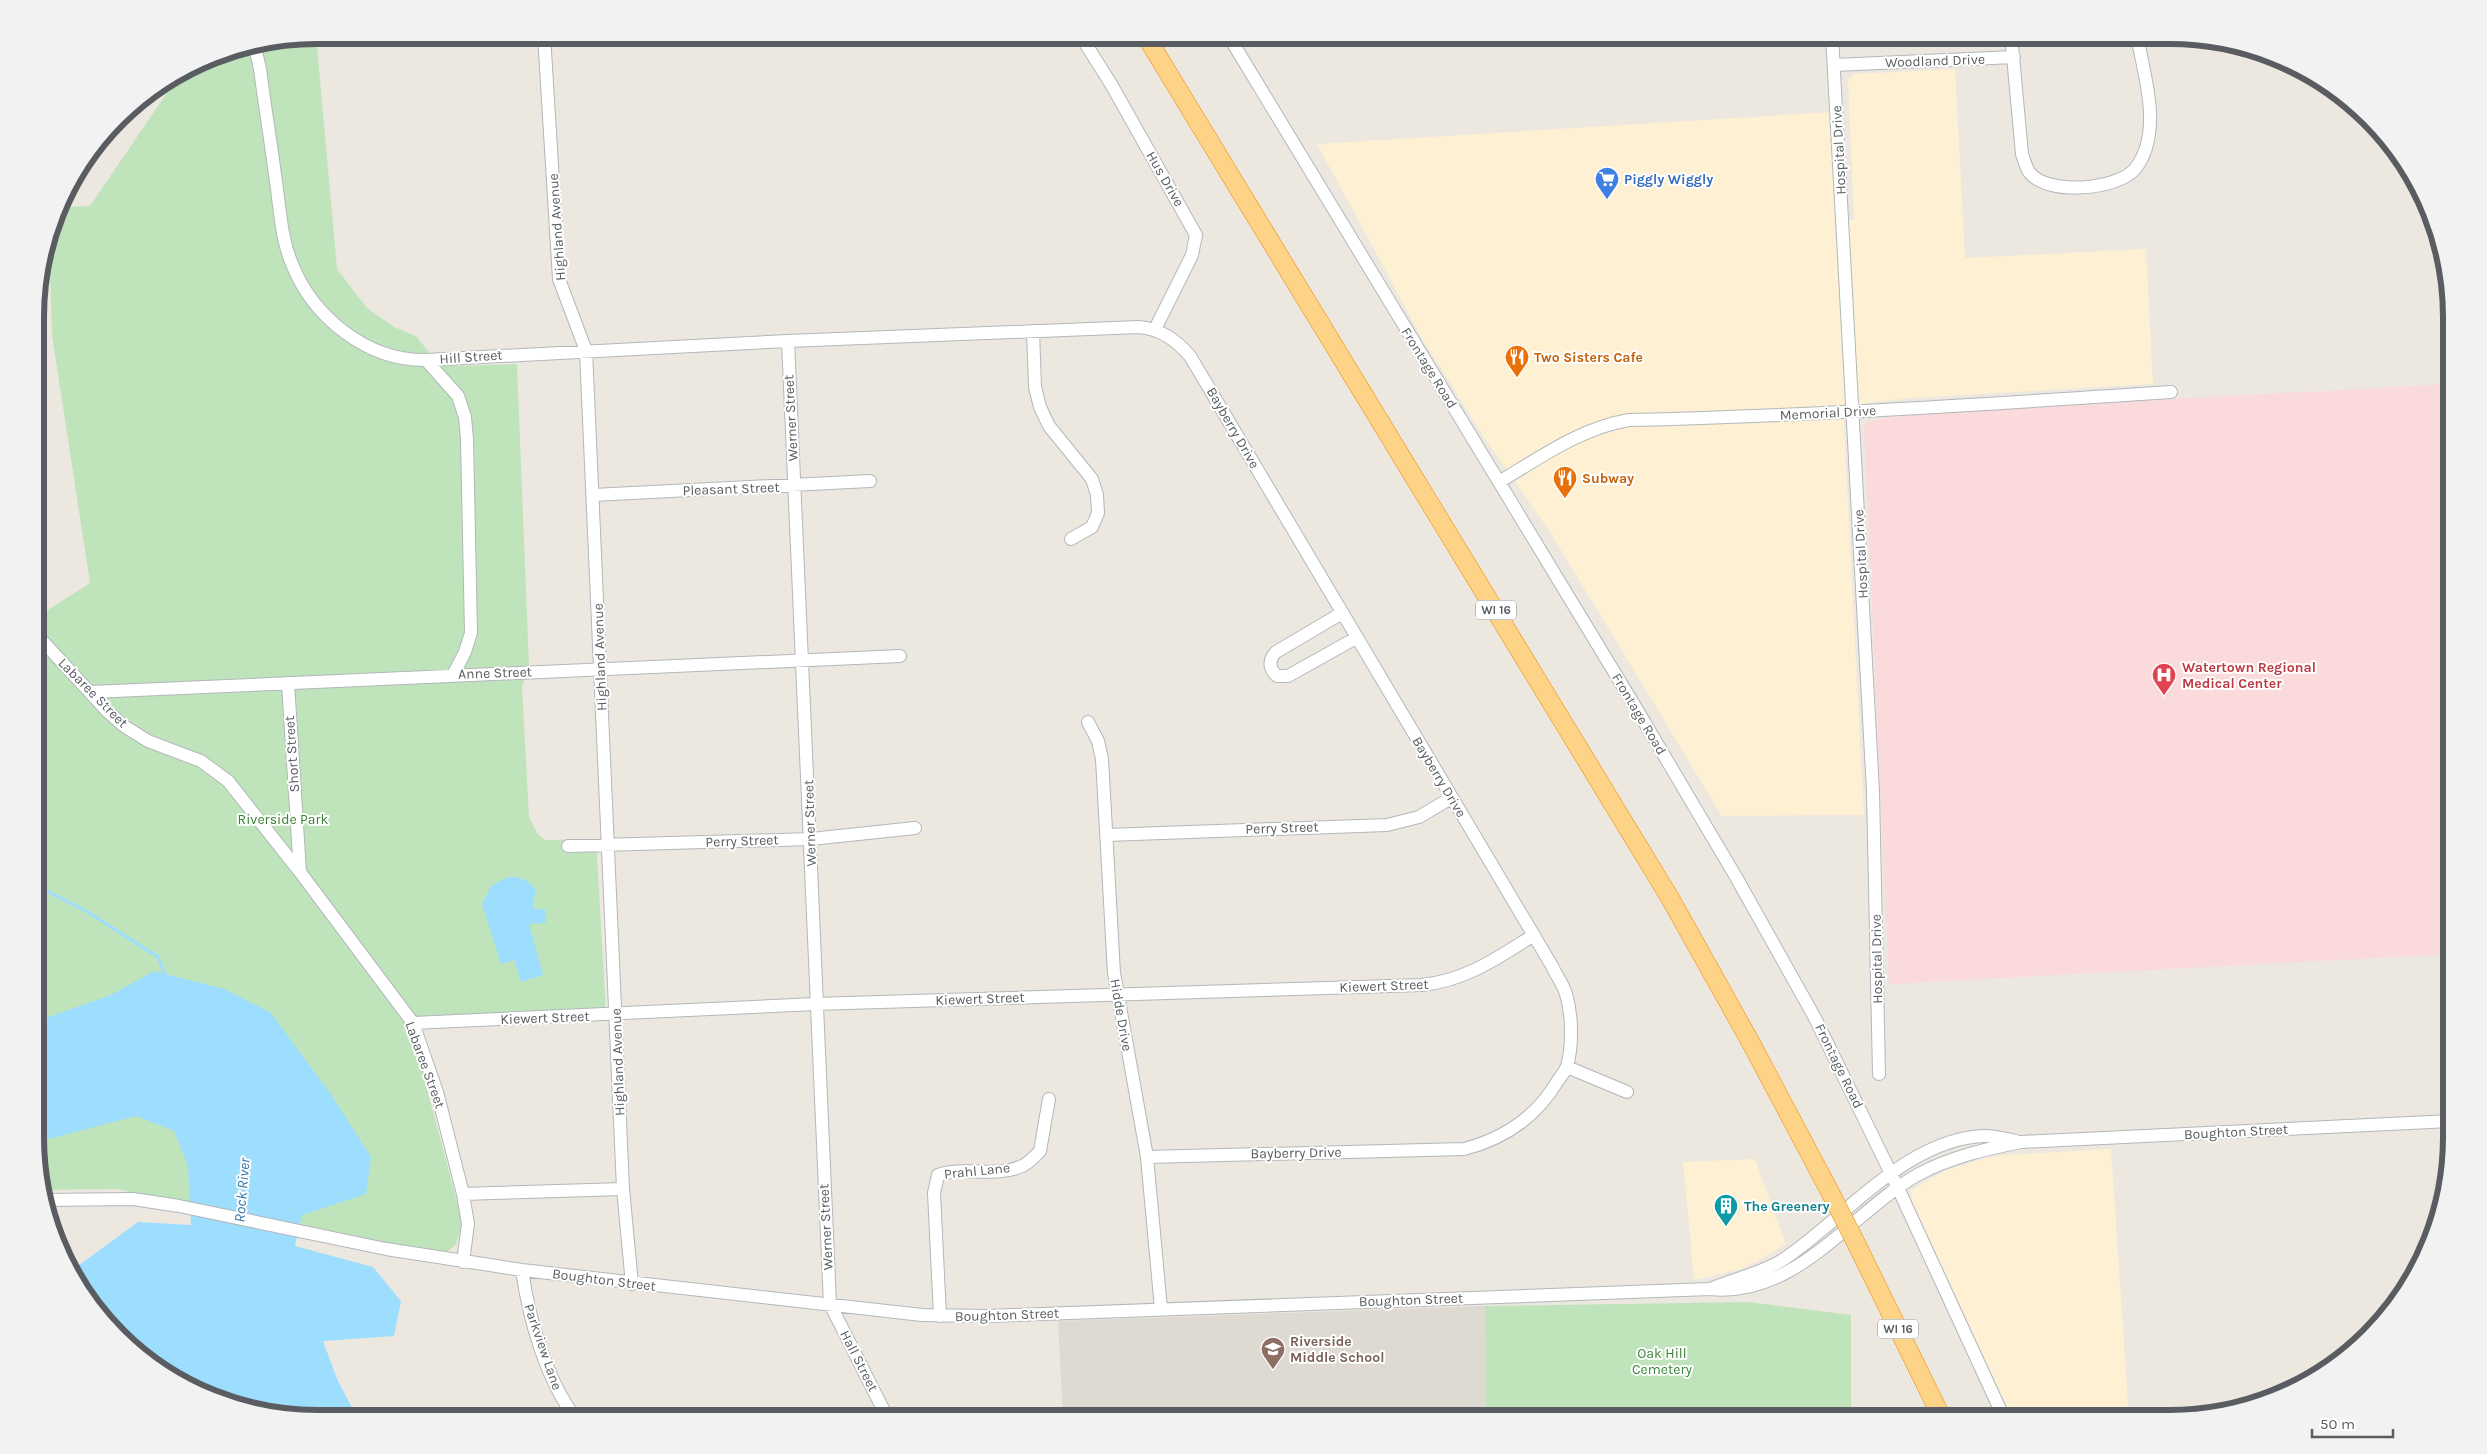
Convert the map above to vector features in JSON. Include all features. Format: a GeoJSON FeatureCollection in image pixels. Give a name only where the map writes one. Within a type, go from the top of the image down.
{"type":"FeatureCollection","features":[{"type":"Feature","properties":{"kind":"highway","name":"WI 16"},"geometry":{"type":"LineString","coordinates":[[1151,44],[1665,889],[1751,1042],[1831,1194],[1938,1410]]}},
{"type":"Feature","properties":{"kind":"street","name":"Highland Avenue"},"geometry":{"type":"LineString","coordinates":[[545,44],[559,280],[586,351],[623,1189],[632,1284]]}},
{"type":"Feature","properties":{"kind":"street","name":"Hus Drive"},"geometry":{"type":"LineString","coordinates":[[1086,44],[1116,93],[1196,235],[1192,255],[1155,329]]}},
{"type":"Feature","properties":{"kind":"street","name":"Frontage Road"},"geometry":{"type":"LineString","coordinates":[[1233,44],[1736,877],[1815,1018],[1898,1188],[2000,1410]]}},
{"type":"Feature","properties":{"kind":"street","name":"Hospital Drive"},"geometry":{"type":"LineString","coordinates":[[1833,44],[1873,791],[1879,1074]]}},
{"type":"Feature","properties":{"kind":"street"},"geometry":{"type":"LineString","coordinates":[[2012,44],[2022,154],[2030,172],[2048,184],[2060,187],[2097,186],[2113,182],[2135,169],[2146,148],[2150,110],[2139,44]]}},
{"type":"Feature","properties":{"kind":"street","name":"Hill Street"},"geometry":{"type":"LineString","coordinates":[[256,51],[282,230],[292,264],[298,277],[326,315],[355,339],[386,354],[410,360],[426,360],[910,336]]}},
{"type":"Feature","properties":{"kind":"street","name":"Woodland Drive"},"geometry":{"type":"LineString","coordinates":[[1834,65],[2014,57]]}},
{"type":"Feature","properties":{"kind":"street","name":"Bayberry Drive"},"geometry":{"type":"LineString","coordinates":[[910,336],[1139,327],[1155,329],[1175,342],[1190,356],[1534,935],[1565,992],[1570,1043],[1567,1067],[1549,1096],[1516,1127],[1486,1143],[1464,1149],[1147,1157]]}},
{"type":"Feature","properties":{"kind":"street"},"geometry":{"type":"LineString","coordinates":[[1033,331],[1035,387],[1040,407],[1049,426],[1092,479],[1097,495],[1098,512],[1092,527],[1071,539]]}},
{"type":"Feature","properties":{"kind":"street","name":"Werner Street"},"geometry":{"type":"LineString","coordinates":[[788,341],[811,839],[815,1004],[830,1304]]}},
{"type":"Feature","properties":{"kind":"street"},"geometry":{"type":"LineString","coordinates":[[426,360],[458,396],[463,406],[467,439],[471,632],[465,652],[453,675]]}},
{"type":"Feature","properties":{"kind":"street","name":"Memorial Drive"},"geometry":{"type":"LineString","coordinates":[[1499,482],[1585,432],[1605,424],[1629,420],[1854,412],[2171,392]]}},
{"type":"Feature","properties":{"kind":"street","name":"Pleasant Street"},"geometry":{"type":"LineString","coordinates":[[593,495],[795,487],[870,481]]}},
{"type":"Feature","properties":{"kind":"street"},"geometry":{"type":"LineString","coordinates":[[1342,613],[1276,652],[1270,661],[1270,668],[1277,676],[1288,676],[1356,638]]}},
{"type":"Feature","properties":{"kind":"street","name":"Labaree Street"},"geometry":{"type":"LineString","coordinates":[[44,642],[91,692],[107,712],[135,734],[201,761],[221,774],[294,856],[300,872],[413,1023],[438,1092],[463,1194],[468,1224],[463,1262]]}},
{"type":"Feature","properties":{"kind":"street","name":"Anne Street"},"geometry":{"type":"LineString","coordinates":[[91,692],[900,656]]}},
{"type":"Feature","properties":{"kind":"street","name":"Short Street"},"geometry":{"type":"LineString","coordinates":[[288,683],[294,856]]}},
{"type":"Feature","properties":{"kind":"street","name":"Hidde Drive"},"geometry":{"type":"LineString","coordinates":[[1088,722],[1098,742],[1102,759],[1116,995],[1147,1157],[1161,1309]]}},
{"type":"Feature","properties":{"kind":"street","name":"Perry Street"},"geometry":{"type":"LineString","coordinates":[[1107,835],[1387,824],[1419,817],[1451,798]]}},
{"type":"Feature","properties":{"kind":"street","name":"Perry Street"},"geometry":{"type":"LineString","coordinates":[[568,846],[811,839],[915,828]]}},
{"type":"Feature","properties":{"kind":"street","name":"Kiewert Street"},"geometry":{"type":"LineString","coordinates":[[413,1023],[616,1015],[815,1004],[1444,983],[1470,974],[1534,935]]}},
{"type":"Feature","properties":{"kind":"street"},"geometry":{"type":"LineString","coordinates":[[1567,1067],[1627,1092]]}},
{"type":"Feature","properties":{"kind":"street","name":"Prahl Lane"},"geometry":{"type":"LineString","coordinates":[[940,1316],[934,1193],[938,1175],[950,1171],[992,1172],[1022,1166],[1040,1151],[1049,1099]]}},
{"type":"Feature","properties":{"kind":"street","name":"Boughton Street"},"geometry":{"type":"LineString","coordinates":[[51,1200],[133,1199],[179,1206],[463,1262],[632,1284],[940,1316],[1710,1289],[1740,1290],[1783,1273],[1822,1250],[1898,1188],[1919,1175],[1955,1158],[1979,1151],[2021,1142],[2443,1121]]}},
{"type":"Feature","properties":{"kind":"street","name":"Boughton Street"},"geometry":{"type":"LineString","coordinates":[[1710,1289],[1782,1260],[1891,1174],[1925,1153],[1962,1140],[1985,1136],[2021,1142]]}},
{"type":"Feature","properties":{"kind":"street"},"geometry":{"type":"LineString","coordinates":[[463,1194],[623,1189]]}},
{"type":"Feature","properties":{"kind":"street","name":"Parkview Lane"},"geometry":{"type":"LineString","coordinates":[[522,1270],[526,1304],[554,1385],[570,1410]]}},
{"type":"Feature","properties":{"kind":"street","name":"Hall Street"},"geometry":{"type":"LineString","coordinates":[[830,1304],[883,1410]]}},
{"type":"Feature","properties":{"kind":"shaded area"},"geometry":{"type":"Polygon","coordinates":[[[1955,69],[1965,258],[2146,249],[2153,384],[1912,398],[1843,406],[1864,815],[1722,816],[1550,532],[1485,439],[1423,340],[1317,144],[1831,112],[1835,220],[1854,220],[1848,80],[1855,74],[1955,69]]]}},
{"type":"Feature","properties":{"kind":"shaded area","name":"Watertown Regional Medical Center"},"geometry":{"type":"Polygon","coordinates":[[[2443,384],[2443,954],[1889,984],[1864,426],[1868,422],[1890,417],[1931,412],[2443,384]]]}},
{"type":"Feature","properties":{"kind":"shaded area"},"geometry":{"type":"Polygon","coordinates":[[[2111,1149],[2128,1410],[2008,1410],[1912,1201],[1911,1190],[1944,1171],[1985,1158],[2111,1149]]]}},
{"type":"Feature","properties":{"kind":"shaded area"},"geometry":{"type":"Polygon","coordinates":[[[1755,1159],[1786,1244],[1758,1261],[1738,1270],[1694,1280],[1683,1162],[1755,1159]]]}},
{"type":"Feature","properties":{"kind":"shaded area","name":"Riverside Middle School"},"geometry":{"type":"Polygon","coordinates":[[[1485,1306],[1486,1410],[1063,1410],[1058,1321],[1485,1306]]]}},
{"type":"Feature","properties":{"kind":"green space","name":"Riverside Park"},"geometry":{"type":"Polygon","coordinates":[[[317,44],[337,269],[367,308],[394,327],[416,336],[432,356],[458,366],[517,364],[529,666],[522,687],[529,817],[537,833],[545,840],[596,839],[606,1013],[426,1022],[409,1036],[417,1051],[460,1213],[462,1227],[455,1246],[444,1253],[435,1254],[117,1189],[49,1190],[44,1155],[44,613],[90,583],[52,335],[50,261],[58,229],[67,207],[90,206],[172,85],[212,65],[246,53],[281,46],[317,44]]]}},
{"type":"Feature","properties":{"kind":"green space","name":"Oak Hill Cemetery"},"geometry":{"type":"Polygon","coordinates":[[[1748,1302],[1851,1315],[1851,1410],[1486,1410],[1485,1306],[1748,1302]]]}},
{"type":"Feature","properties":{"kind":"water"},"geometry":{"type":"Polygon","coordinates":[[[508,877],[520,878],[530,884],[536,890],[533,903],[534,909],[545,909],[546,923],[529,924],[543,975],[521,982],[514,960],[501,964],[482,904],[491,886],[508,877]]]}},
{"type":"Feature","properties":{"kind":"water","name":"Rock River"},"geometry":{"type":"Polygon","coordinates":[[[154,971],[224,989],[271,1013],[332,1096],[371,1157],[366,1194],[302,1215],[295,1246],[373,1267],[401,1301],[394,1336],[323,1341],[337,1379],[353,1410],[299,1410],[264,1405],[229,1396],[196,1382],[180,1374],[151,1354],[124,1330],[100,1303],[80,1274],[76,1267],[138,1222],[191,1225],[188,1166],[174,1131],[136,1116],[44,1140],[44,1019],[111,995],[154,971]]]}},
{"type":"Feature","properties":{"kind":"waterway"},"geometry":{"type":"LineString","coordinates":[[44,890],[86,911],[158,957],[166,978]]}},
{"type":"Feature","properties":{"kind":"place","name":"Piggly Wiggly"},"geometry":{"type":"Point","coordinates":[1607,200]}},
{"type":"Feature","properties":{"kind":"place","name":"Two Sisters Cafe"},"geometry":{"type":"Point","coordinates":[1517,378]}},
{"type":"Feature","properties":{"kind":"place","name":"Subway"},"geometry":{"type":"Point","coordinates":[1565,499]}},
{"type":"Feature","properties":{"kind":"place","name":"Watertown Regional Medical Center"},"geometry":{"type":"Point","coordinates":[2164,696]}},
{"type":"Feature","properties":{"kind":"place","name":"The Greenery"},"geometry":{"type":"Point","coordinates":[1726,1227]}},
{"type":"Feature","properties":{"kind":"place","name":"Riverside Middle School"},"geometry":{"type":"Point","coordinates":[1273,1370]}}]}
